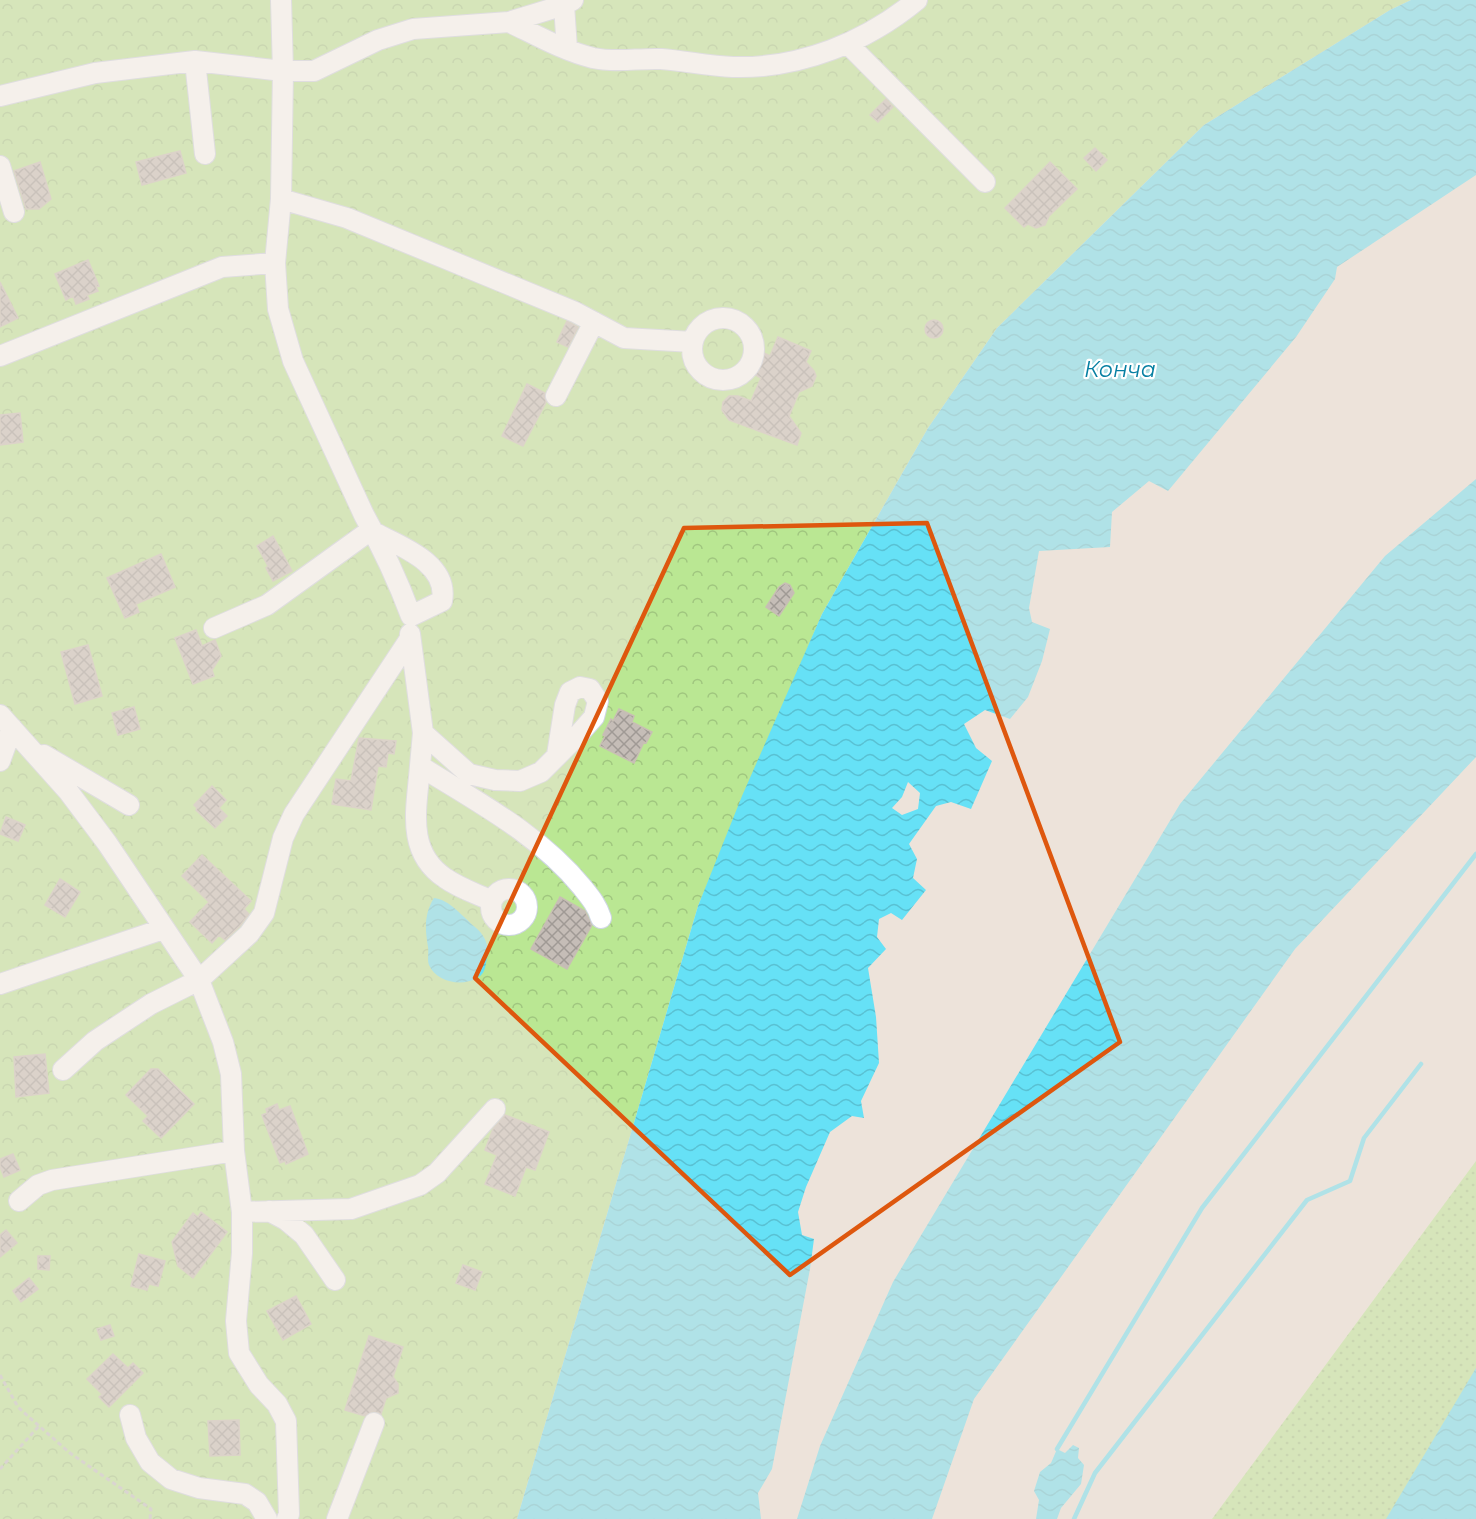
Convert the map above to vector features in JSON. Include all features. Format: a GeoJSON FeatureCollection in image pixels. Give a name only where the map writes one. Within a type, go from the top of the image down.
{"type":"FeatureCollection","features":[{"type":"Feature","properties":{"kind":"street"},"geometry":{"type":"LineString","coordinates":[[281,0],[283,71],[281,199],[275,263],[278,309],[293,361],[399,584],[411,616],[409,640],[423,733],[415,831],[426,861],[445,878],[492,901]]}},
{"type":"Feature","properties":{"kind":"street"},"geometry":{"type":"LineString","coordinates":[[509,22],[567,49],[593,58],[621,61],[658,59],[734,67],[790,64],[848,44],[898,16],[917,0]]}},
{"type":"Feature","properties":{"kind":"street"},"geometry":{"type":"LineString","coordinates":[[0,96],[95,73],[195,61],[283,71],[314,71],[378,40],[413,29],[509,22],[568,3],[567,49]]}},
{"type":"Feature","properties":{"kind":"street"},"geometry":{"type":"LineString","coordinates":[[848,44],[985,182]]}},
{"type":"Feature","properties":{"kind":"street"},"geometry":{"type":"LineString","coordinates":[[195,61],[205,154]]}},
{"type":"Feature","properties":{"kind":"street"},"geometry":{"type":"LineString","coordinates":[[0,166],[14,212]]}},
{"type":"Feature","properties":{"kind":"street"},"geometry":{"type":"LineString","coordinates":[[281,199],[347,218],[575,312],[624,338],[693,342]]}},
{"type":"Feature","properties":{"kind":"street"},"geometry":{"type":"LineString","coordinates":[[0,356],[222,267],[275,263]]}},
{"type":"Feature","properties":{"kind":"street"},"geometry":{"type":"LineString","coordinates":[[556,396],[594,321]]}},
{"type":"Feature","properties":{"kind":"street"},"geometry":{"type":"LineString","coordinates":[[374,532],[413,553],[434,568],[443,592],[442,601],[411,616]]}},
{"type":"Feature","properties":{"kind":"street"},"geometry":{"type":"LineString","coordinates":[[214,628],[267,605],[364,536],[374,532]]}},
{"type":"Feature","properties":{"kind":"street"},"geometry":{"type":"LineString","coordinates":[[63,1070],[95,1041],[151,1004],[199,980],[249,934],[264,913],[283,838],[294,814],[409,640]]}},
{"type":"Feature","properties":{"kind":"street"},"geometry":{"type":"LineString","coordinates":[[6,722],[68,791],[107,843],[199,980],[223,1042],[231,1074],[234,1151],[242,1212],[242,1253],[237,1321],[239,1353],[259,1385],[277,1404],[286,1422],[289,1514],[287,1519]]}},
{"type":"Feature","properties":{"kind":"street"},"geometry":{"type":"LineString","coordinates":[[0,761],[6,722]]}},
{"type":"Feature","properties":{"kind":"street"},"geometry":{"type":"LineString","coordinates":[[423,733],[469,774],[495,780],[520,782],[541,772],[557,755]]}},
{"type":"Feature","properties":{"kind":"street"},"geometry":{"type":"LineString","coordinates":[[30,747],[129,805]]}},
{"type":"Feature","properties":{"kind":"street"},"geometry":{"type":"LineString","coordinates":[[420,766],[534,839],[565,867],[597,906],[601,918]]}},
{"type":"Feature","properties":{"kind":"street"},"geometry":{"type":"LineString","coordinates":[[0,984],[163,929]]}},
{"type":"Feature","properties":{"kind":"street"},"geometry":{"type":"LineString","coordinates":[[242,1212],[351,1209],[420,1185],[437,1173],[495,1109]]}},
{"type":"Feature","properties":{"kind":"street"},"geometry":{"type":"LineString","coordinates":[[19,1201],[38,1185],[52,1180],[234,1151]]}},
{"type":"Feature","properties":{"kind":"street"},"geometry":{"type":"LineString","coordinates":[[269,1211],[286,1220],[304,1235],[335,1280]]}},
{"type":"Feature","properties":{"kind":"street"},"geometry":{"type":"LineString","coordinates":[[130,1415],[136,1438],[150,1462],[171,1479],[199,1488],[245,1494],[257,1502],[267,1519]]}},
{"type":"Feature","properties":{"kind":"street"},"geometry":{"type":"LineString","coordinates":[[338,1519],[374,1423]]}},
{"type":"Feature","properties":{"kind":"path"},"geometry":{"type":"LineString","coordinates":[[0,1375],[18,1407],[70,1453],[151,1509],[150,1519]]}},
{"type":"Feature","properties":{"kind":"path"},"geometry":{"type":"LineString","coordinates":[[0,1469],[39,1426]]}},
{"type":"Feature","properties":{"kind":"highlighted area"},"geometry":{"type":"Polygon","coordinates":[[[927,523],[1120,1042],[790,1275],[475,978],[684,528],[927,523]]]}},
{"type":"Feature","properties":{"kind":"green space"},"geometry":{"type":"Polygon","coordinates":[[[0,0],[1411,0],[1390,10],[1204,125],[997,328],[928,428],[822,614],[698,906],[517,1519],[0,1519],[0,0]]]}},
{"type":"Feature","properties":{"kind":"green space"},"geometry":{"type":"Polygon","coordinates":[[[1476,1161],[1476,1519],[1212,1519],[1476,1161]]]}},
{"type":"Feature","properties":{"kind":"water","name":"Конча"},"geometry":{"type":"Polygon","coordinates":[[[1411,0],[1476,0],[1476,175],[1337,267],[1335,279],[1296,337],[1168,491],[1149,481],[1112,512],[1110,547],[1039,551],[1029,608],[1032,622],[1050,629],[1042,661],[1028,697],[1010,719],[985,710],[964,724],[976,748],[992,761],[971,809],[951,802],[936,806],[909,844],[917,859],[913,878],[926,890],[902,920],[891,913],[879,919],[877,937],[886,949],[868,968],[876,1017],[879,1063],[861,1101],[864,1118],[852,1116],[830,1132],[806,1187],[798,1212],[802,1235],[814,1239],[772,1469],[758,1493],[761,1519],[517,1519],[698,906],[742,796],[822,614],[928,428],[997,328],[1204,125],[1390,10],[1411,0]],[[908,782],[902,797],[892,808],[902,815],[918,809],[920,793],[908,782]]]}},
{"type":"Feature","properties":{"kind":"water"},"geometry":{"type":"Polygon","coordinates":[[[1476,479],[1476,757],[1295,949],[974,1399],[932,1519],[797,1519],[820,1446],[893,1282],[1180,804],[1385,556],[1476,479]]]}},
{"type":"Feature","properties":{"kind":"water"},"geometry":{"type":"Polygon","coordinates":[[[434,898],[456,909],[485,939],[487,958],[485,968],[481,975],[471,981],[457,982],[443,979],[432,971],[429,965],[426,922],[428,910],[434,898]]]}},
{"type":"Feature","properties":{"kind":"water"},"geometry":{"type":"Polygon","coordinates":[[[1476,1368],[1476,1519],[1386,1519],[1476,1368]]]}},
{"type":"Feature","properties":{"kind":"water"},"geometry":{"type":"Polygon","coordinates":[[[1073,1445],[1079,1448],[1078,1458],[1084,1465],[1081,1484],[1061,1508],[1057,1519],[1036,1519],[1039,1500],[1034,1491],[1040,1472],[1051,1463],[1057,1449],[1065,1453],[1073,1445]]]}},
{"type":"Feature","properties":{"kind":"building"},"geometry":{"type":"Polygon","coordinates":[[[886,99],[893,107],[878,122],[870,115],[886,99]]]}},
{"type":"Feature","properties":{"kind":"building"},"geometry":{"type":"Polygon","coordinates":[[[1095,148],[1107,160],[1096,171],[1084,158],[1095,148]]]}},
{"type":"Feature","properties":{"kind":"building"},"geometry":{"type":"Polygon","coordinates":[[[180,151],[186,173],[142,185],[136,162],[180,151]]]}},
{"type":"Feature","properties":{"kind":"building"},"geometry":{"type":"Polygon","coordinates":[[[40,162],[51,199],[39,209],[26,209],[14,171],[40,162]]]}},
{"type":"Feature","properties":{"kind":"building"},"geometry":{"type":"Polygon","coordinates":[[[1050,162],[1077,189],[1049,216],[1045,225],[1036,228],[1028,224],[1024,227],[1005,208],[1050,162]]]}},
{"type":"Feature","properties":{"kind":"building"},"geometry":{"type":"Polygon","coordinates":[[[88,260],[99,286],[96,287],[98,291],[87,295],[89,299],[76,304],[73,296],[66,300],[55,274],[88,260]]]}},
{"type":"Feature","properties":{"kind":"building"},"geometry":{"type":"Polygon","coordinates":[[[0,282],[18,318],[0,327],[0,282]]]}},
{"type":"Feature","properties":{"kind":"building"},"geometry":{"type":"Polygon","coordinates":[[[930,320],[938,320],[943,325],[941,336],[930,338],[925,333],[925,325],[930,320]]]}},
{"type":"Feature","properties":{"kind":"building"},"geometry":{"type":"Polygon","coordinates":[[[567,321],[578,327],[568,347],[557,342],[567,321]]]}},
{"type":"Feature","properties":{"kind":"building"},"geometry":{"type":"Polygon","coordinates":[[[778,337],[811,351],[806,362],[816,376],[812,386],[799,392],[789,416],[801,433],[797,445],[729,420],[722,410],[723,402],[729,396],[738,396],[751,401],[761,378],[755,375],[764,353],[770,356],[778,337]]]}},
{"type":"Feature","properties":{"kind":"building"},"geometry":{"type":"Polygon","coordinates":[[[527,384],[545,393],[546,402],[523,446],[502,436],[527,384]]]}},
{"type":"Feature","properties":{"kind":"building"},"geometry":{"type":"Polygon","coordinates":[[[20,413],[23,442],[0,445],[0,415],[20,413]]]}},
{"type":"Feature","properties":{"kind":"building"},"geometry":{"type":"Polygon","coordinates":[[[273,536],[292,571],[273,581],[257,546],[273,536]]]}},
{"type":"Feature","properties":{"kind":"building"},"geometry":{"type":"Polygon","coordinates":[[[161,554],[175,587],[136,604],[139,612],[125,618],[107,578],[161,554]]]}},
{"type":"Feature","properties":{"kind":"building"},"geometry":{"type":"Polygon","coordinates":[[[785,583],[790,585],[794,593],[779,616],[766,607],[779,587],[785,583]]]}},
{"type":"Feature","properties":{"kind":"building"},"geometry":{"type":"Polygon","coordinates":[[[196,630],[202,646],[215,640],[221,656],[212,670],[214,676],[193,684],[175,638],[196,630]]]}},
{"type":"Feature","properties":{"kind":"building"},"geometry":{"type":"Polygon","coordinates":[[[88,645],[102,696],[75,704],[61,652],[88,645]]]}},
{"type":"Feature","properties":{"kind":"building"},"geometry":{"type":"Polygon","coordinates":[[[134,707],[140,729],[118,735],[112,713],[134,707]]]}},
{"type":"Feature","properties":{"kind":"building"},"geometry":{"type":"Polygon","coordinates":[[[619,709],[634,716],[632,722],[652,732],[646,743],[644,742],[634,763],[600,746],[611,719],[613,721],[619,709]]]}},
{"type":"Feature","properties":{"kind":"building"},"geometry":{"type":"Polygon","coordinates":[[[359,738],[396,741],[394,754],[388,753],[386,767],[378,766],[371,810],[332,804],[336,779],[351,781],[359,738]]]}},
{"type":"Feature","properties":{"kind":"building"},"geometry":{"type":"Polygon","coordinates":[[[212,786],[226,800],[219,808],[227,816],[215,828],[196,810],[194,805],[212,786]]]}},
{"type":"Feature","properties":{"kind":"building"},"geometry":{"type":"Polygon","coordinates":[[[6,817],[25,825],[18,841],[0,834],[6,817]]]}},
{"type":"Feature","properties":{"kind":"building"},"geometry":{"type":"Polygon","coordinates":[[[202,855],[251,901],[244,909],[249,914],[240,926],[225,940],[219,935],[212,943],[190,922],[209,902],[182,876],[202,855]]]}},
{"type":"Feature","properties":{"kind":"building"},"geometry":{"type":"Polygon","coordinates":[[[60,879],[80,892],[65,917],[45,905],[60,879]]]}},
{"type":"Feature","properties":{"kind":"building"},"geometry":{"type":"Polygon","coordinates":[[[560,897],[585,911],[592,925],[567,969],[531,949],[560,897]]]}},
{"type":"Feature","properties":{"kind":"building"},"geometry":{"type":"Polygon","coordinates":[[[45,1054],[49,1093],[16,1097],[14,1057],[45,1054]]]}},
{"type":"Feature","properties":{"kind":"building"},"geometry":{"type":"Polygon","coordinates":[[[151,1069],[158,1069],[194,1104],[161,1138],[143,1121],[148,1116],[126,1095],[151,1069]]]}},
{"type":"Feature","properties":{"kind":"building"},"geometry":{"type":"Polygon","coordinates":[[[277,1104],[279,1110],[290,1106],[308,1154],[286,1164],[285,1161],[280,1163],[262,1115],[267,1113],[266,1109],[277,1104]]]}},
{"type":"Feature","properties":{"kind":"building"},"geometry":{"type":"Polygon","coordinates":[[[505,1115],[549,1132],[535,1170],[526,1167],[515,1196],[485,1184],[497,1155],[485,1150],[493,1129],[505,1115]]]}},
{"type":"Feature","properties":{"kind":"building"},"geometry":{"type":"Polygon","coordinates":[[[13,1154],[20,1170],[4,1177],[0,1159],[13,1154]]]}},
{"type":"Feature","properties":{"kind":"building"},"geometry":{"type":"Polygon","coordinates":[[[201,1212],[227,1232],[193,1278],[178,1266],[172,1242],[193,1213],[198,1217],[201,1212]]]}},
{"type":"Feature","properties":{"kind":"building"},"geometry":{"type":"Polygon","coordinates":[[[6,1230],[17,1243],[0,1257],[0,1235],[6,1230]]]}},
{"type":"Feature","properties":{"kind":"building"},"geometry":{"type":"Polygon","coordinates":[[[139,1254],[165,1261],[158,1286],[149,1284],[147,1290],[131,1286],[139,1254]]]}},
{"type":"Feature","properties":{"kind":"building"},"geometry":{"type":"Polygon","coordinates":[[[38,1256],[50,1256],[49,1270],[38,1269],[38,1256]]]}},
{"type":"Feature","properties":{"kind":"building"},"geometry":{"type":"Polygon","coordinates":[[[463,1265],[482,1272],[475,1290],[456,1283],[463,1265]]]}},
{"type":"Feature","properties":{"kind":"building"},"geometry":{"type":"Polygon","coordinates":[[[29,1278],[38,1289],[21,1302],[13,1291],[29,1278]]]}},
{"type":"Feature","properties":{"kind":"building"},"geometry":{"type":"Polygon","coordinates":[[[296,1296],[311,1324],[283,1340],[267,1311],[296,1296]]]}},
{"type":"Feature","properties":{"kind":"building"},"geometry":{"type":"Polygon","coordinates":[[[110,1325],[114,1336],[101,1340],[97,1329],[110,1325]]]}},
{"type":"Feature","properties":{"kind":"building"},"geometry":{"type":"Polygon","coordinates":[[[369,1336],[403,1347],[393,1377],[398,1384],[398,1393],[386,1398],[381,1414],[373,1411],[365,1416],[345,1410],[369,1336]]]}},
{"type":"Feature","properties":{"kind":"building"},"geometry":{"type":"Polygon","coordinates":[[[113,1354],[128,1368],[133,1363],[143,1373],[109,1407],[99,1397],[102,1394],[87,1379],[113,1354]]]}},
{"type":"Feature","properties":{"kind":"building"},"geometry":{"type":"Polygon","coordinates":[[[239,1420],[240,1455],[210,1456],[208,1421],[239,1420]]]}},
{"type":"Feature","properties":{"kind":"waterway"},"geometry":{"type":"LineString","coordinates":[[1057,1449],[1202,1208],[1476,854]]}},
{"type":"Feature","properties":{"kind":"waterway"},"geometry":{"type":"LineString","coordinates":[[1074,1519],[1095,1473],[1307,1200],[1350,1181],[1364,1138],[1421,1064]]}}]}
